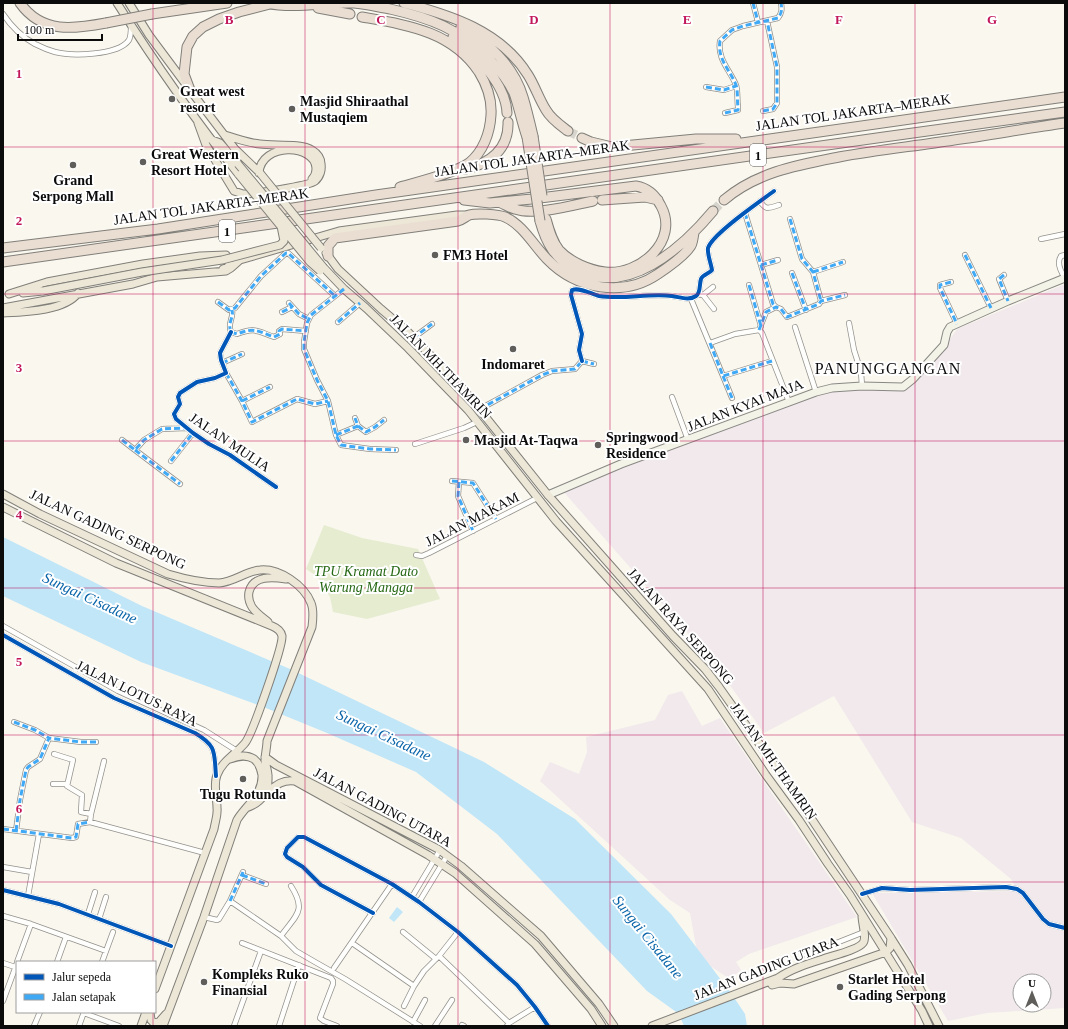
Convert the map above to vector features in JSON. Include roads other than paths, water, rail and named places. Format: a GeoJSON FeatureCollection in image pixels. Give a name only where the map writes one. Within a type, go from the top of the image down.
{"type":"FeatureCollection","features":[{"type":"Feature","properties":{"kind":"highway"},"geometry":{"type":"LineString","coordinates":[[20,3],[32,16],[50,26],[68,28],[151,11],[181,3]]}},
{"type":"Feature","properties":{"kind":"highway"},"geometry":{"type":"LineString","coordinates":[[28,3],[40,14],[55,21],[69,22],[105,20]]}},
{"type":"Feature","properties":{"kind":"highway"},"geometry":{"type":"LineString","coordinates":[[151,11],[227,3]]}},
{"type":"Feature","properties":{"kind":"highway"},"geometry":{"type":"LineString","coordinates":[[190,90],[184,74],[187,47],[193,36],[203,27],[219,19],[268,4],[305,5],[355,3],[406,13],[447,26],[481,50],[500,69],[514,93],[530,137]]}},
{"type":"Feature","properties":{"kind":"highway"},"geometry":{"type":"LineString","coordinates":[[404,3],[454,18],[484,32],[501,44],[514,56],[528,74],[551,117],[568,131]]}},
{"type":"Feature","properties":{"kind":"highway"},"geometry":{"type":"LineString","coordinates":[[305,5],[350,14]]}},
{"type":"Feature","properties":{"kind":"highway"},"geometry":{"type":"LineString","coordinates":[[428,9],[476,37],[492,49],[515,79],[523,96],[545,238],[554,253],[569,266],[584,275],[606,279],[637,273],[652,265],[694,233],[713,211]]}},
{"type":"Feature","properties":{"kind":"highway"},"geometry":{"type":"LineString","coordinates":[[376,195],[471,167],[496,155],[502,149],[507,132],[507,117],[504,97],[496,82],[466,46],[436,26],[406,13]]}},
{"type":"Feature","properties":{"kind":"highway"},"geometry":{"type":"LineString","coordinates":[[362,17],[410,26],[442,38],[458,47],[472,62],[482,78],[489,95],[491,110],[491,122],[488,136],[481,150],[475,157],[464,166],[450,172]]}},
{"type":"Feature","properties":{"kind":"highway","name":"JALAN TOL JAKARTA–MERAK"},"geometry":{"type":"LineString","coordinates":[[3,248],[165,228],[376,195],[1065,96]]}},
{"type":"Feature","properties":{"kind":"highway","name":"JALAN TOL JAKARTA–MERAK"},"geometry":{"type":"LineString","coordinates":[[3,262],[1065,112]]}},
{"type":"Feature","properties":{"kind":"highway"},"geometry":{"type":"LineString","coordinates":[[724,200],[741,187],[783,168],[861,153],[1065,123]]}},
{"type":"Feature","properties":{"kind":"highway"},"geometry":{"type":"LineString","coordinates":[[582,138],[591,142],[612,146],[696,139],[764,139]]}},
{"type":"Feature","properties":{"kind":"highway"},"geometry":{"type":"LineString","coordinates":[[450,199],[490,203],[636,186],[646,189],[658,200],[663,209],[667,224],[664,239],[658,249],[648,259],[636,266],[621,271],[605,272],[585,267],[572,261],[559,249],[542,220]]}},
{"type":"Feature","properties":{"kind":"highway"},"geometry":{"type":"LineString","coordinates":[[500,202],[516,210],[531,211],[554,209],[597,201],[645,197],[658,200]]}},
{"type":"Feature","properties":{"kind":"highway"},"geometry":{"type":"LineString","coordinates":[[328,256],[328,246],[335,238],[458,221],[469,215],[496,214],[506,217],[521,229],[548,260],[574,280],[596,287],[616,288],[635,286],[651,279],[670,266],[691,247],[694,233]]}},
{"type":"Feature","properties":{"kind":"main road"},"geometry":{"type":"LineString","coordinates":[[117,3],[148,52],[229,163],[310,262],[325,270]]}},
{"type":"Feature","properties":{"kind":"main road"},"geometry":{"type":"LineString","coordinates":[[129,3],[149,35],[225,135],[235,149],[236,153],[247,164],[302,236],[325,270]]}},
{"type":"Feature","properties":{"kind":"main road"},"geometry":{"type":"LineString","coordinates":[[198,122],[206,145],[234,191],[242,194],[277,190],[314,182],[317,179],[321,169],[319,158],[317,154],[309,148],[261,144],[225,135]]}},
{"type":"Feature","properties":{"kind":"main road"},"geometry":{"type":"LineString","coordinates":[[212,140],[220,143],[325,270],[344,289],[360,302]]}},
{"type":"Feature","properties":{"kind":"main road"},"geometry":{"type":"LineString","coordinates":[[259,173],[261,162],[271,153],[290,150],[298,151],[308,154],[316,165],[314,177],[307,183]]}},
{"type":"Feature","properties":{"kind":"main road","name":"JALAN RAYA SERPONG"},"geometry":{"type":"LineString","coordinates":[[247,164],[259,173],[338,269],[439,362],[480,409],[548,495],[673,636],[705,669],[795,794],[891,938],[907,963],[939,1026]]}},
{"type":"Feature","properties":{"kind":"main road"},"geometry":{"type":"LineString","coordinates":[[3,308],[133,284],[157,277],[226,271],[240,260],[339,231],[457,215],[469,215]]}},
{"type":"Feature","properties":{"kind":"main road"},"geometry":{"type":"LineString","coordinates":[[6,294],[43,291],[142,272],[222,260],[280,245],[284,241],[281,226]]}},
{"type":"Feature","properties":{"kind":"main road"},"geometry":{"type":"LineString","coordinates":[[6,294],[47,282],[135,266],[200,256],[226,255],[230,265],[212,273]]}},
{"type":"Feature","properties":{"kind":"main road","name":"JALAN RAYA SERPONG"},"geometry":{"type":"LineString","coordinates":[[325,270],[352,282]]}},
{"type":"Feature","properties":{"kind":"main road","name":"JALAN KYAI MAJA"},"geometry":{"type":"LineString","coordinates":[[548,495],[621,464],[816,392],[832,388],[862,386],[899,387],[907,384],[933,358],[944,344],[948,329],[950,327],[991,308],[1065,278]]}},
{"type":"Feature","properties":{"kind":"main road"},"geometry":{"type":"LineString","coordinates":[[3,313],[22,312],[57,306],[74,299],[78,293]]}},
{"type":"Feature","properties":{"kind":"main road","name":"JALAN MH.THAMRIN"},"geometry":{"type":"LineString","coordinates":[[360,302],[468,410],[537,498],[708,689],[850,895],[886,952]]}},
{"type":"Feature","properties":{"kind":"main road"},"geometry":{"type":"LineString","coordinates":[[493,442],[501,436]]}},
{"type":"Feature","properties":{"kind":"main road","name":"JALAN GADING SERPONG"},"geometry":{"type":"LineString","coordinates":[[3,494],[40,514],[186,580],[221,583],[262,570],[284,575],[301,588],[308,597],[312,608],[312,627],[267,741],[265,759],[268,779],[264,795]]}},
{"type":"Feature","properties":{"kind":"main road","name":"JALAN GADING SERPONG"},"geometry":{"type":"LineString","coordinates":[[3,507],[116,563],[272,626]]}},
{"type":"Feature","properties":{"kind":"main road"},"geometry":{"type":"LineString","coordinates":[[599,569],[608,563]]}},
{"type":"Feature","properties":{"kind":"main road"},"geometry":{"type":"LineString","coordinates":[[156,986],[205,854],[217,816],[216,776],[225,761],[246,742],[279,656],[282,635],[278,628],[272,626],[251,606],[249,593],[251,587],[255,582],[265,578],[292,580]]}},
{"type":"Feature","properties":{"kind":"main road"},"geometry":{"type":"LineString","coordinates":[[164,1026],[237,820],[261,788],[261,768],[254,759],[243,755],[225,761]]}},
{"type":"Feature","properties":{"kind":"main road","name":"JALAN GADING UTARA"},"geometry":{"type":"LineString","coordinates":[[265,759],[440,850],[461,866],[541,936],[599,1004],[610,1025]]}},
{"type":"Feature","properties":{"kind":"main road","name":"JALAN GADING UTARA"},"geometry":{"type":"LineString","coordinates":[[246,808],[262,800],[264,795],[276,784],[282,781],[295,781],[434,859],[455,873],[535,944],[591,1009],[602,1026]]}},
{"type":"Feature","properties":{"kind":"main road"},"geometry":{"type":"LineString","coordinates":[[862,916],[864,932]]}},
{"type":"Feature","properties":{"kind":"main road","name":"JALAN GADING UTARA"},"geometry":{"type":"LineString","coordinates":[[665,1026],[769,984],[790,970],[861,945],[864,942],[864,932]]}},
{"type":"Feature","properties":{"kind":"main road"},"geometry":{"type":"LineString","coordinates":[[891,938],[890,948],[886,952],[922,1011],[929,1026]]}},
{"type":"Feature","properties":{"kind":"main road","name":"JALAN GADING UTARA"},"geometry":{"type":"LineString","coordinates":[[652,1026],[769,984],[794,984],[886,952]]}},
{"type":"Feature","properties":{"kind":"main road"},"geometry":{"type":"LineString","coordinates":[[150,1013],[151,1020],[154,1022],[159,1022],[170,1009]]}},
{"type":"Feature","properties":{"kind":"main road"},"geometry":{"type":"LineString","coordinates":[[141,1026],[146,1013]]}},
{"type":"Feature","properties":{"kind":"street"},"geometry":{"type":"LineString","coordinates":[[753,3],[758,22]]}},
{"type":"Feature","properties":{"kind":"street"},"geometry":{"type":"LineString","coordinates":[[726,114],[738,110],[736,86],[724,65],[720,52],[720,41],[732,30],[778,18],[781,14],[781,3]]}},
{"type":"Feature","properties":{"kind":"street"},"geometry":{"type":"LineString","coordinates":[[3,14],[23,36],[33,43],[55,52],[93,53],[119,47],[128,40],[130,36],[131,24]]}},
{"type":"Feature","properties":{"kind":"street"},"geometry":{"type":"LineString","coordinates":[[763,111],[775,108],[777,103],[777,67],[767,21]]}},
{"type":"Feature","properties":{"kind":"street"},"geometry":{"type":"LineString","coordinates":[[706,87],[724,90],[736,86]]}},
{"type":"Feature","properties":{"kind":"street"},"geometry":{"type":"LineString","coordinates":[[714,309],[701,294],[702,277],[712,270],[708,251],[709,246],[725,229],[774,191]]}},
{"type":"Feature","properties":{"kind":"street"},"geometry":{"type":"LineString","coordinates":[[760,201],[764,207],[767,208],[779,204]]}},
{"type":"Feature","properties":{"kind":"street"},"geometry":{"type":"LineString","coordinates":[[745,213],[773,304],[776,308]]}},
{"type":"Feature","properties":{"kind":"street"},"geometry":{"type":"LineString","coordinates":[[790,219],[802,259],[813,272],[821,301]]}},
{"type":"Feature","properties":{"kind":"street"},"geometry":{"type":"LineString","coordinates":[[1040,239],[1065,234]]}},
{"type":"Feature","properties":{"kind":"street"},"geometry":{"type":"LineString","coordinates":[[328,401],[315,404],[297,399],[252,422],[226,373],[222,363],[220,351],[231,332],[229,323],[233,315],[232,310],[261,276],[286,253],[288,253],[335,296]]}},
{"type":"Feature","properties":{"kind":"street"},"geometry":{"type":"LineString","coordinates":[[965,254],[991,308]]}},
{"type":"Feature","properties":{"kind":"street"},"geometry":{"type":"LineString","coordinates":[[1065,255],[1061,256],[1058,261],[1060,270],[1065,278]]}},
{"type":"Feature","properties":{"kind":"street"},"geometry":{"type":"LineString","coordinates":[[761,265],[778,260]]}},
{"type":"Feature","properties":{"kind":"street"},"geometry":{"type":"LineString","coordinates":[[813,272],[843,262]]}},
{"type":"Feature","properties":{"kind":"street"},"geometry":{"type":"LineString","coordinates":[[792,272],[806,310]]}},
{"type":"Feature","properties":{"kind":"street"},"geometry":{"type":"LineString","coordinates":[[1004,275],[999,279],[1008,301]]}},
{"type":"Feature","properties":{"kind":"street"},"geometry":{"type":"LineString","coordinates":[[951,282],[940,285],[940,289],[957,324]]}},
{"type":"Feature","properties":{"kind":"street"},"geometry":{"type":"LineString","coordinates":[[749,285],[760,328],[789,402]]}},
{"type":"Feature","properties":{"kind":"street"},"geometry":{"type":"LineString","coordinates":[[582,362],[579,350],[582,334],[571,295],[572,290],[576,289],[598,296],[613,298],[672,296],[691,299],[713,287]]}},
{"type":"Feature","properties":{"kind":"street"},"geometry":{"type":"LineString","coordinates":[[344,289],[308,319],[304,349],[328,401],[336,435],[341,445],[370,449],[396,450]]}},
{"type":"Feature","properties":{"kind":"street"},"geometry":{"type":"LineString","coordinates":[[760,328],[766,312],[776,308],[781,308],[787,317],[819,304],[821,301],[845,295]]}},
{"type":"Feature","properties":{"kind":"street"},"geometry":{"type":"LineString","coordinates":[[691,299],[732,398]]}},
{"type":"Feature","properties":{"kind":"street"},"geometry":{"type":"LineString","coordinates":[[218,302],[229,310],[232,310]]}},
{"type":"Feature","properties":{"kind":"street"},"geometry":{"type":"LineString","coordinates":[[338,322],[360,302]]}},
{"type":"Feature","properties":{"kind":"street"},"geometry":{"type":"LineString","coordinates":[[282,312],[291,305],[299,314],[308,319]]}},
{"type":"Feature","properties":{"kind":"street"},"geometry":{"type":"LineString","coordinates":[[849,322],[854,350],[861,372],[862,386]]}},
{"type":"Feature","properties":{"kind":"street"},"geometry":{"type":"LineString","coordinates":[[413,338],[432,324]]}},
{"type":"Feature","properties":{"kind":"street"},"geometry":{"type":"LineString","coordinates":[[795,327],[816,392]]}},
{"type":"Feature","properties":{"kind":"street"},"geometry":{"type":"LineString","coordinates":[[710,343],[735,334],[760,328]]}},
{"type":"Feature","properties":{"kind":"street"},"geometry":{"type":"LineString","coordinates":[[231,332],[237,334],[248,330],[258,330],[274,337],[280,334],[279,331],[282,329],[306,330]]}},
{"type":"Feature","properties":{"kind":"street"},"geometry":{"type":"LineString","coordinates":[[222,363],[242,354]]}},
{"type":"Feature","properties":{"kind":"street"},"geometry":{"type":"LineString","coordinates":[[724,376],[772,361]]}},
{"type":"Feature","properties":{"kind":"street"},"geometry":{"type":"LineString","coordinates":[[582,362],[594,364]]}},
{"type":"Feature","properties":{"kind":"street"},"geometry":{"type":"LineString","coordinates":[[480,409],[542,375],[552,371],[575,369],[582,362]]}},
{"type":"Feature","properties":{"kind":"street","name":"JALAN MULIA"},"geometry":{"type":"LineString","coordinates":[[226,373],[215,378],[197,382],[180,393],[178,397],[180,404],[174,414],[176,419],[192,433],[230,455],[276,487]]}},
{"type":"Feature","properties":{"kind":"street"},"geometry":{"type":"LineString","coordinates":[[242,401],[270,387]]}},
{"type":"Feature","properties":{"kind":"street"},"geometry":{"type":"LineString","coordinates":[[672,397],[688,440]]}},
{"type":"Feature","properties":{"kind":"street"},"geometry":{"type":"LineString","coordinates":[[355,418],[358,426],[366,432],[384,420]]}},
{"type":"Feature","properties":{"kind":"street"},"geometry":{"type":"LineString","coordinates":[[415,444],[464,428],[477,422]]}},
{"type":"Feature","properties":{"kind":"street"},"geometry":{"type":"LineString","coordinates":[[336,435],[358,426]]}},
{"type":"Feature","properties":{"kind":"street"},"geometry":{"type":"LineString","coordinates":[[135,450],[144,440],[162,429],[187,428]]}},
{"type":"Feature","properties":{"kind":"street"},"geometry":{"type":"LineString","coordinates":[[171,462],[192,433]]}},
{"type":"Feature","properties":{"kind":"street"},"geometry":{"type":"LineString","coordinates":[[122,440],[180,484]]}},
{"type":"Feature","properties":{"kind":"street"},"geometry":{"type":"LineString","coordinates":[[452,481],[473,483],[496,519]]}},
{"type":"Feature","properties":{"kind":"street"},"geometry":{"type":"LineString","coordinates":[[459,482],[458,496],[473,531]]}},
{"type":"Feature","properties":{"kind":"street","name":"JALAN MAKAM"},"geometry":{"type":"LineString","coordinates":[[416,555],[422,556],[429,553],[537,498]]}},
{"type":"Feature","properties":{"kind":"street","name":"JALAN LOTUS RAYA"},"geometry":{"type":"LineString","coordinates":[[3,626],[118,691],[212,734],[237,751]]}},
{"type":"Feature","properties":{"kind":"street","name":"JALAN LOTUS RAYA"},"geometry":{"type":"LineString","coordinates":[[3,635],[114,698],[195,733],[213,748],[216,776]]}},
{"type":"Feature","properties":{"kind":"street"},"geometry":{"type":"LineString","coordinates":[[14,722],[35,730],[49,738],[80,742],[96,742]]}},
{"type":"Feature","properties":{"kind":"street"},"geometry":{"type":"LineString","coordinates":[[205,740],[212,734]]}},
{"type":"Feature","properties":{"kind":"street"},"geometry":{"type":"LineString","coordinates":[[16,831],[26,770],[40,759],[49,738]]}},
{"type":"Feature","properties":{"kind":"street"},"geometry":{"type":"LineString","coordinates":[[54,754],[73,760],[67,784]]}},
{"type":"Feature","properties":{"kind":"street"},"geometry":{"type":"LineString","coordinates":[[90,822],[104,761]]}},
{"type":"Feature","properties":{"kind":"street"},"geometry":{"type":"LineString","coordinates":[[53,784],[67,784]]}},
{"type":"Feature","properties":{"kind":"street"},"geometry":{"type":"LineString","coordinates":[[67,784],[68,787],[82,795],[81,812],[91,814]]}},
{"type":"Feature","properties":{"kind":"street"},"geometry":{"type":"LineString","coordinates":[[3,830],[74,838],[76,837],[78,824],[90,822],[205,854]]}},
{"type":"Feature","properties":{"kind":"street"},"geometry":{"type":"LineString","coordinates":[[28,896],[39,834]]}},
{"type":"Feature","properties":{"kind":"street"},"geometry":{"type":"LineString","coordinates":[[373,913],[321,885],[303,867],[287,857],[287,848],[298,837],[304,837],[392,884],[412,897],[458,932],[517,985],[535,1006],[548,1026]]}},
{"type":"Feature","properties":{"kind":"street"},"geometry":{"type":"LineString","coordinates":[[412,897],[440,850]]}},
{"type":"Feature","properties":{"kind":"street"},"geometry":{"type":"LineString","coordinates":[[419,902],[447,856]]}},
{"type":"Feature","properties":{"kind":"street"},"geometry":{"type":"LineString","coordinates":[[3,867],[32,872]]}},
{"type":"Feature","properties":{"kind":"street"},"geometry":{"type":"LineString","coordinates":[[204,916],[218,920],[230,902],[242,873],[266,884]]}},
{"type":"Feature","properties":{"kind":"street"},"geometry":{"type":"LineString","coordinates":[[334,968],[392,884]]}},
{"type":"Feature","properties":{"kind":"street"},"geometry":{"type":"LineString","coordinates":[[281,936],[299,910],[300,904],[298,897],[291,886]]}},
{"type":"Feature","properties":{"kind":"street"},"geometry":{"type":"LineString","coordinates":[[862,894],[882,888],[910,890],[1006,887],[1017,889],[1023,893],[1043,919],[1049,924],[1065,928]]}},
{"type":"Feature","properties":{"kind":"street"},"geometry":{"type":"LineString","coordinates":[[3,890],[59,904],[171,946]]}},
{"type":"Feature","properties":{"kind":"street"},"geometry":{"type":"LineString","coordinates":[[88,914],[95,892]]}},
{"type":"Feature","properties":{"kind":"street"},"geometry":{"type":"LineString","coordinates":[[99,919],[106,897]]}},
{"type":"Feature","properties":{"kind":"street"},"geometry":{"type":"LineString","coordinates":[[230,902],[281,936],[302,954],[420,1026]]}},
{"type":"Feature","properties":{"kind":"street"},"geometry":{"type":"LineString","coordinates":[[3,916],[31,924],[106,951]]}},
{"type":"Feature","properties":{"kind":"street"},"geometry":{"type":"LineString","coordinates":[[18,961],[31,924]]}},
{"type":"Feature","properties":{"kind":"street"},"geometry":{"type":"LineString","coordinates":[[102,961],[113,932]]}},
{"type":"Feature","properties":{"kind":"street"},"geometry":{"type":"LineString","coordinates":[[403,932],[438,958],[508,1024],[535,1006]]}},
{"type":"Feature","properties":{"kind":"street"},"geometry":{"type":"LineString","coordinates":[[404,1006],[414,986],[424,971],[438,958],[458,932]]}},
{"type":"Feature","properties":{"kind":"street"},"geometry":{"type":"LineString","coordinates":[[806,956],[864,932]]}},
{"type":"Feature","properties":{"kind":"street"},"geometry":{"type":"LineString","coordinates":[[57,961],[66,937]]}},
{"type":"Feature","properties":{"kind":"street"},"geometry":{"type":"LineString","coordinates":[[242,943],[299,965],[332,980],[333,984],[320,1018],[337,1026]]}},
{"type":"Feature","properties":{"kind":"street"},"geometry":{"type":"LineString","coordinates":[[352,943],[414,986]]}},
{"type":"Feature","properties":{"kind":"street"},"geometry":{"type":"LineString","coordinates":[[234,1026],[261,951]]}},
{"type":"Feature","properties":{"kind":"street"},"geometry":{"type":"LineString","coordinates":[[3,963],[16,964]]}},
{"type":"Feature","properties":{"kind":"street"},"geometry":{"type":"LineString","coordinates":[[279,1026],[299,965]]}},
{"type":"Feature","properties":{"kind":"street"},"geometry":{"type":"LineString","coordinates":[[3,1000],[16,967]]}},
{"type":"Feature","properties":{"kind":"street"},"geometry":{"type":"LineString","coordinates":[[413,1022],[425,1000]]}},
{"type":"Feature","properties":{"kind":"street"},"geometry":{"type":"LineString","coordinates":[[435,1026],[452,1000]]}},
{"type":"Feature","properties":{"kind":"street"},"geometry":{"type":"LineString","coordinates":[[34,1026],[40,1013]]}},
{"type":"Feature","properties":{"kind":"street"},"geometry":{"type":"LineString","coordinates":[[81,1025],[84,1013]]}},
{"type":"Feature","properties":{"kind":"street"},"geometry":{"type":"LineString","coordinates":[[86,1013],[119,1026]]}},
{"type":"Feature","properties":{"kind":"water","name":"Sungai Cisadane"},"geometry":{"type":"Polygon","coordinates":[[[3,537],[142,606],[290,669],[484,762],[575,819],[671,914],[731,993],[745,1014],[747,1026],[684,1026],[679,1014],[647,991],[497,834],[416,772],[266,708],[141,662],[3,596],[3,537]]]}},
{"type":"Feature","properties":{"kind":"water"},"geometry":{"type":"Polygon","coordinates":[[[397,907],[403,912],[394,922],[389,918],[397,907]]]}},
{"type":"Feature","properties":{"kind":"tunnel"},"geometry":{"type":"LineString","coordinates":[[568,131],[582,138]]}},
{"type":"Feature","properties":{"kind":"tunnel"},"geometry":{"type":"LineString","coordinates":[[713,211],[724,200]]}},
{"type":"Feature","properties":{"kind":"place","name":"Great west resort"},"geometry":{"type":"Point","coordinates":[172,99]}},
{"type":"Feature","properties":{"kind":"place","name":"Masjid Shiraathal Mustaqiem"},"geometry":{"type":"Point","coordinates":[292,109]}},
{"type":"Feature","properties":{"kind":"place","name":"Great Western Resort Hotel"},"geometry":{"type":"Point","coordinates":[143,162]}},
{"type":"Feature","properties":{"kind":"place","name":"Grand Serpong Mall"},"geometry":{"type":"Point","coordinates":[73,165]}},
{"type":"Feature","properties":{"kind":"place","name":"FM3 Hotel"},"geometry":{"type":"Point","coordinates":[435,255]}},
{"type":"Feature","properties":{"kind":"place","name":"Indomaret"},"geometry":{"type":"Point","coordinates":[513,349]}},
{"type":"Feature","properties":{"kind":"place","name":"Masjid At-Taqwa"},"geometry":{"type":"Point","coordinates":[466,440]}},
{"type":"Feature","properties":{"kind":"place","name":"Springwood Residence"},"geometry":{"type":"Point","coordinates":[598,445]}},
{"type":"Feature","properties":{"kind":"place","name":"Tugu Rotunda"},"geometry":{"type":"Point","coordinates":[243,779]}},
{"type":"Feature","properties":{"kind":"place","name":"Kompleks Ruko Finansial"},"geometry":{"type":"Point","coordinates":[204,982]}},
{"type":"Feature","properties":{"kind":"place","name":"Starlet Hotel Gading Serpong"},"geometry":{"type":"Point","coordinates":[840,987]}},
{"type":"Feature","properties":{"kind":"district","name":"PANUNGGANGAN"},"geometry":{"type":"Point","coordinates":[888,368]}},
{"type":"Feature","properties":{"kind":"park label","name":"TPU Kramat Dato Warung Mangga"},"geometry":{"type":"Point","coordinates":[366,580]}}]}
